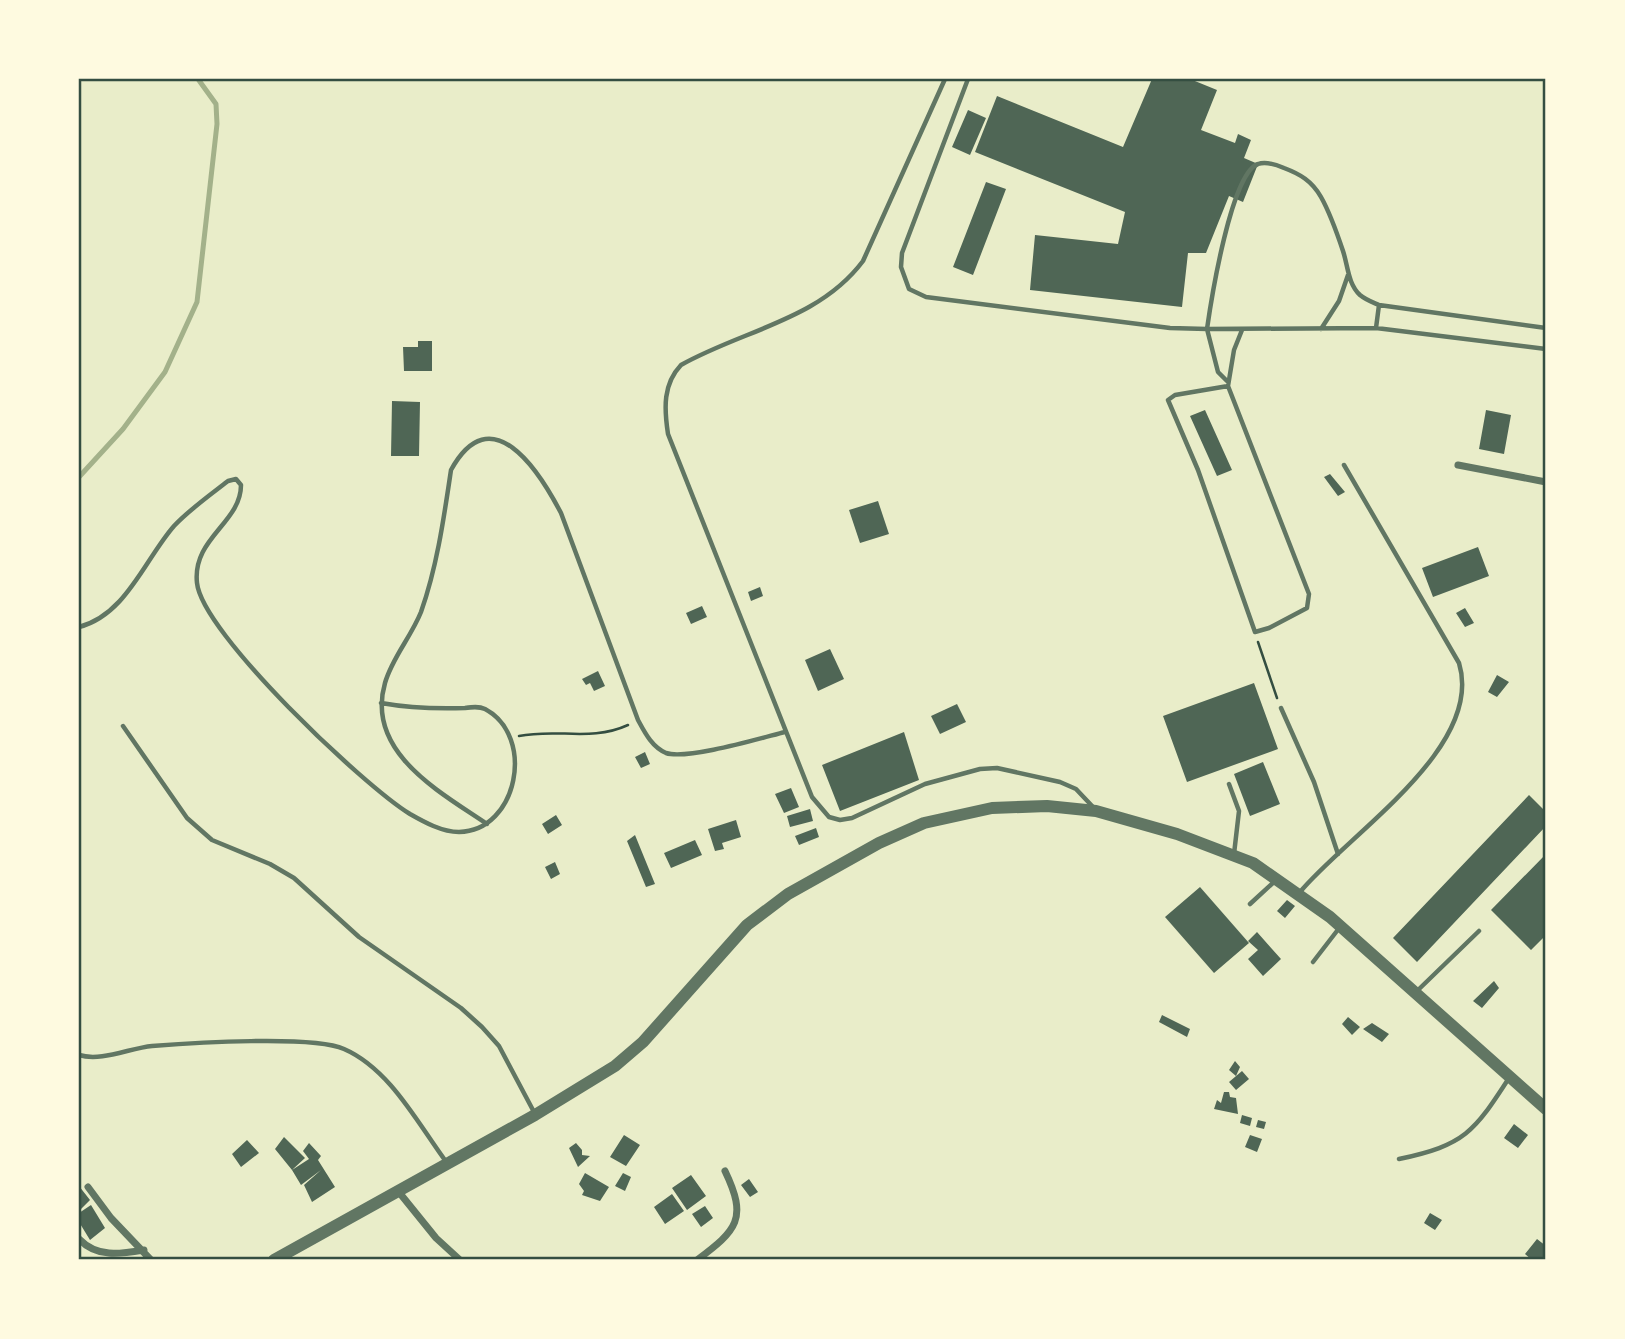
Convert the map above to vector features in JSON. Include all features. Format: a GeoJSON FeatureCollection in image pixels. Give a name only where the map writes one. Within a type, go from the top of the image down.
{"type":"FeatureCollection","features":[{"type":"Feature","properties":{"kind":"street"},"geometry":{"type":"LineString","coordinates":[[1458,465],[1546,482]]}},
{"type":"Feature","properties":{"kind":"street"},"geometry":{"type":"LineString","coordinates":[[275,1260],[535,1115],[605,1072],[643,1042],[747,925],[764,911],[879,843],[924,823],[992,808],[1048,806],[1096,811],[1234,855],[1300,893],[1546,1109]]}},
{"type":"Feature","properties":{"kind":"street"},"geometry":{"type":"LineString","coordinates":[[697,1260],[723,1240],[735,1222],[738,1202],[725,1171]]}},
{"type":"Feature","properties":{"kind":"street"},"geometry":{"type":"LineString","coordinates":[[88,1187],[111,1218],[151,1260]]}},
{"type":"Feature","properties":{"kind":"street"},"geometry":{"type":"LineString","coordinates":[[398,1191],[436,1238],[460,1260]]}},
{"type":"Feature","properties":{"kind":"street"},"geometry":{"type":"LineString","coordinates":[[79,1239],[98,1252],[113,1254],[144,1250]]}},
{"type":"Feature","properties":{"kind":"lane"},"geometry":{"type":"LineString","coordinates":[[944,79],[863,261],[850,278],[829,296],[800,313],[681,365],[670,376],[666,418],[677,462],[785,732],[812,797],[829,817],[840,820],[852,818],[925,784],[980,769],[997,768],[1060,782],[1076,789],[1096,811]]}},
{"type":"Feature","properties":{"kind":"lane"},"geometry":{"type":"LineString","coordinates":[[968,79],[902,253],[901,267],[909,289],[926,297],[1170,328],[1376,328],[1546,349]]}},
{"type":"Feature","properties":{"kind":"lane"},"geometry":{"type":"LineString","coordinates":[[1227,383],[1175,395],[1168,400],[1198,470],[1255,632],[1269,628],[1307,608],[1309,594],[1227,383],[1219,372],[1207,329],[1211,288],[1236,199],[1248,172],[1258,164],[1286,168],[1312,184],[1325,205],[1359,294],[1379,305],[1546,328]]}},
{"type":"Feature","properties":{"kind":"lane"},"geometry":{"type":"LineString","coordinates":[[1320,330],[1339,301],[1349,273]]}},
{"type":"Feature","properties":{"kind":"lane"},"geometry":{"type":"LineString","coordinates":[[1376,328],[1379,305]]}},
{"type":"Feature","properties":{"kind":"lane"},"geometry":{"type":"LineString","coordinates":[[1227,383],[1242,330]]}},
{"type":"Feature","properties":{"kind":"lane"},"geometry":{"type":"LineString","coordinates":[[487,824],[407,766],[390,741],[381,703],[394,662],[421,611],[451,470],[462,450],[474,440],[499,440],[516,450],[551,493],[561,513],[638,720],[655,746],[674,754],[785,732]]}},
{"type":"Feature","properties":{"kind":"lane"},"geometry":{"type":"LineString","coordinates":[[1300,893],[1420,776],[1445,738],[1464,692],[1460,663],[1344,465]]}},
{"type":"Feature","properties":{"kind":"lane"},"geometry":{"type":"LineString","coordinates":[[79,627],[110,609],[139,577],[173,528],[219,488],[236,480],[241,485],[241,496],[204,545],[196,566],[197,586],[206,610],[227,639],[303,721],[379,790],[409,813],[435,827],[457,832],[487,824],[513,786],[515,759],[511,737],[498,717],[482,707],[439,710],[381,703]]}},
{"type":"Feature","properties":{"kind":"lane"},"geometry":{"type":"LineString","coordinates":[[1281,708],[1314,782],[1338,854]]}},
{"type":"Feature","properties":{"kind":"lane"},"geometry":{"type":"LineString","coordinates":[[123,726],[187,818],[212,840],[270,864],[294,878],[359,937],[461,1008],[482,1027],[505,1056],[535,1115]]}},
{"type":"Feature","properties":{"kind":"lane"},"geometry":{"type":"LineString","coordinates":[[1228,785],[1239,811],[1234,855]]}},
{"type":"Feature","properties":{"kind":"lane"},"geometry":{"type":"LineString","coordinates":[[1250,904],[1277,879]]}},
{"type":"Feature","properties":{"kind":"lane"},"geometry":{"type":"LineString","coordinates":[[1313,962],[1340,926]]}},
{"type":"Feature","properties":{"kind":"lane"},"geometry":{"type":"LineString","coordinates":[[1415,993],[1479,931]]}},
{"type":"Feature","properties":{"kind":"lane"},"geometry":{"type":"LineString","coordinates":[[79,1055],[93,1056],[151,1046],[280,1042],[318,1042],[344,1048],[389,1083],[448,1164]]}},
{"type":"Feature","properties":{"kind":"lane"},"geometry":{"type":"LineString","coordinates":[[1399,1159],[1440,1149],[1469,1132],[1478,1124],[1510,1077]]}},
{"type":"Feature","properties":{"kind":"path"},"geometry":{"type":"LineString","coordinates":[[1255,632],[1268,678],[1281,708]]}},
{"type":"Feature","properties":{"kind":"path"},"geometry":{"type":"LineString","coordinates":[[511,737],[541,732],[589,736],[607,733],[638,720]]}},
{"type":"Feature","properties":{"kind":"building"},"geometry":{"type":"Polygon","coordinates":[[[1152,79],[1190,79],[1217,90],[1201,130],[1235,143],[1238,134],[1251,140],[1244,158],[1258,164],[1243,202],[1229,196],[1206,253],[1188,253],[1182,307],[1030,290],[1035,235],[1118,244],[1125,212],[975,152],[997,96],[1123,147],[1152,79]]]}},
{"type":"Feature","properties":{"kind":"building"},"geometry":{"type":"Polygon","coordinates":[[[968,110],[986,118],[970,155],[952,147],[968,110]]]}},
{"type":"Feature","properties":{"kind":"building"},"geometry":{"type":"Polygon","coordinates":[[[986,182],[1006,189],[973,275],[953,267],[986,182]]]}},
{"type":"Feature","properties":{"kind":"building"},"geometry":{"type":"Polygon","coordinates":[[[418,341],[432,341],[432,371],[404,371],[403,347],[418,347],[418,341]]]}},
{"type":"Feature","properties":{"kind":"building"},"geometry":{"type":"Polygon","coordinates":[[[392,401],[420,402],[419,456],[391,456],[392,401]]]}},
{"type":"Feature","properties":{"kind":"building"},"geometry":{"type":"Polygon","coordinates":[[[1205,410],[1232,470],[1217,476],[1190,416],[1205,410]]]}},
{"type":"Feature","properties":{"kind":"building"},"geometry":{"type":"Polygon","coordinates":[[[1486,410],[1511,415],[1504,454],[1479,449],[1486,410]]]}},
{"type":"Feature","properties":{"kind":"building"},"geometry":{"type":"Polygon","coordinates":[[[1330,474],[1345,492],[1338,496],[1324,477],[1330,474]]]}},
{"type":"Feature","properties":{"kind":"building"},"geometry":{"type":"Polygon","coordinates":[[[878,501],[889,534],[860,543],[849,510],[878,501]]]}},
{"type":"Feature","properties":{"kind":"building"},"geometry":{"type":"Polygon","coordinates":[[[1478,547],[1489,576],[1433,597],[1422,568],[1478,547]]]}},
{"type":"Feature","properties":{"kind":"building"},"geometry":{"type":"Polygon","coordinates":[[[760,587],[763,596],[751,601],[748,592],[760,587]]]}},
{"type":"Feature","properties":{"kind":"building"},"geometry":{"type":"Polygon","coordinates":[[[702,606],[707,617],[691,624],[686,613],[702,606]]]}},
{"type":"Feature","properties":{"kind":"building"},"geometry":{"type":"Polygon","coordinates":[[[1465,608],[1474,623],[1465,627],[1456,613],[1465,608]]]}},
{"type":"Feature","properties":{"kind":"building"},"geometry":{"type":"Polygon","coordinates":[[[830,649],[844,679],[818,691],[805,660],[830,649]]]}},
{"type":"Feature","properties":{"kind":"building"},"geometry":{"type":"Polygon","coordinates":[[[598,671],[605,686],[594,691],[590,683],[586,685],[582,679],[598,671]]]}},
{"type":"Feature","properties":{"kind":"building"},"geometry":{"type":"Polygon","coordinates":[[[1497,675],[1509,682],[1497,697],[1488,692],[1497,675]]]}},
{"type":"Feature","properties":{"kind":"building"},"geometry":{"type":"Polygon","coordinates":[[[1254,683],[1278,749],[1187,782],[1163,716],[1254,683]]]}},
{"type":"Feature","properties":{"kind":"building"},"geometry":{"type":"Polygon","coordinates":[[[957,704],[966,722],[940,734],[931,716],[957,704]]]}},
{"type":"Feature","properties":{"kind":"building"},"geometry":{"type":"Polygon","coordinates":[[[904,732],[919,780],[840,811],[822,765],[904,732]]]}},
{"type":"Feature","properties":{"kind":"building"},"geometry":{"type":"Polygon","coordinates":[[[645,752],[650,764],[641,768],[635,757],[645,752]]]}},
{"type":"Feature","properties":{"kind":"building"},"geometry":{"type":"Polygon","coordinates":[[[1263,762],[1280,804],[1250,816],[1234,774],[1263,762]]]}},
{"type":"Feature","properties":{"kind":"building"},"geometry":{"type":"Polygon","coordinates":[[[791,788],[799,807],[784,813],[775,794],[791,788]]]}},
{"type":"Feature","properties":{"kind":"building"},"geometry":{"type":"Polygon","coordinates":[[[1529,795],[1546,812],[1546,826],[1417,962],[1393,938],[1529,795]]]}},
{"type":"Feature","properties":{"kind":"building"},"geometry":{"type":"Polygon","coordinates":[[[810,809],[813,821],[790,827],[787,816],[810,809]]]}},
{"type":"Feature","properties":{"kind":"building"},"geometry":{"type":"Polygon","coordinates":[[[556,815],[562,825],[548,834],[542,824],[556,815]]]}},
{"type":"Feature","properties":{"kind":"building"},"geometry":{"type":"Polygon","coordinates":[[[736,820],[741,837],[722,843],[724,849],[715,851],[708,829],[736,820]]]}},
{"type":"Feature","properties":{"kind":"building"},"geometry":{"type":"Polygon","coordinates":[[[816,828],[819,837],[799,845],[795,836],[816,828]]]}},
{"type":"Feature","properties":{"kind":"building"},"geometry":{"type":"Polygon","coordinates":[[[635,835],[655,884],[646,887],[627,841],[635,835]]]}},
{"type":"Feature","properties":{"kind":"building"},"geometry":{"type":"Polygon","coordinates":[[[695,840],[702,855],[671,868],[664,853],[695,840]]]}},
{"type":"Feature","properties":{"kind":"building"},"geometry":{"type":"Polygon","coordinates":[[[1546,854],[1546,935],[1531,950],[1491,910],[1546,854]]]}},
{"type":"Feature","properties":{"kind":"building"},"geometry":{"type":"Polygon","coordinates":[[[555,862],[560,874],[551,879],[545,867],[555,862]]]}},
{"type":"Feature","properties":{"kind":"building"},"geometry":{"type":"Polygon","coordinates":[[[1200,887],[1249,943],[1214,973],[1165,917],[1200,887]]]}},
{"type":"Feature","properties":{"kind":"building"},"geometry":{"type":"Polygon","coordinates":[[[1287,900],[1295,906],[1285,918],[1277,911],[1287,900]]]}},
{"type":"Feature","properties":{"kind":"building"},"geometry":{"type":"Polygon","coordinates":[[[1257,932],[1281,959],[1263,976],[1248,959],[1258,950],[1248,941],[1257,932]]]}},
{"type":"Feature","properties":{"kind":"building"},"geometry":{"type":"Polygon","coordinates":[[[1494,981],[1499,988],[1482,1008],[1473,1001],[1494,981]]]}},
{"type":"Feature","properties":{"kind":"building"},"geometry":{"type":"Polygon","coordinates":[[[1162,1015],[1190,1029],[1187,1037],[1159,1022],[1162,1015]]]}},
{"type":"Feature","properties":{"kind":"building"},"geometry":{"type":"Polygon","coordinates":[[[1348,1017],[1360,1027],[1352,1035],[1342,1024],[1348,1017]]]}},
{"type":"Feature","properties":{"kind":"building"},"geometry":{"type":"Polygon","coordinates":[[[1372,1023],[1389,1034],[1382,1042],[1363,1029],[1372,1023]]]}},
{"type":"Feature","properties":{"kind":"building"},"geometry":{"type":"Polygon","coordinates":[[[1235,1061],[1240,1067],[1236,1076],[1229,1070],[1235,1061]]]}},
{"type":"Feature","properties":{"kind":"building"},"geometry":{"type":"Polygon","coordinates":[[[1242,1071],[1249,1079],[1236,1090],[1229,1082],[1242,1071]]]}},
{"type":"Feature","properties":{"kind":"building"},"geometry":{"type":"Polygon","coordinates":[[[1224,1092],[1229,1092],[1230,1097],[1236,1098],[1238,1114],[1214,1109],[1217,1100],[1221,1103],[1224,1092]]]}},
{"type":"Feature","properties":{"kind":"building"},"geometry":{"type":"Polygon","coordinates":[[[1242,1115],[1252,1118],[1250,1126],[1240,1123],[1242,1115]]]}},
{"type":"Feature","properties":{"kind":"building"},"geometry":{"type":"Polygon","coordinates":[[[1258,1120],[1266,1122],[1264,1129],[1256,1127],[1258,1120]]]}},
{"type":"Feature","properties":{"kind":"building"},"geometry":{"type":"Polygon","coordinates":[[[1514,1124],[1528,1135],[1518,1148],[1504,1138],[1514,1124]]]}},
{"type":"Feature","properties":{"kind":"building"},"geometry":{"type":"Polygon","coordinates":[[[624,1135],[640,1145],[626,1166],[610,1157],[624,1135]]]}},
{"type":"Feature","properties":{"kind":"building"},"geometry":{"type":"Polygon","coordinates":[[[1250,1135],[1262,1139],[1257,1152],[1245,1147],[1250,1135]]]}},
{"type":"Feature","properties":{"kind":"building"},"geometry":{"type":"Polygon","coordinates":[[[284,1137],[305,1158],[292,1170],[275,1149],[284,1137]]]}},
{"type":"Feature","properties":{"kind":"building"},"geometry":{"type":"Polygon","coordinates":[[[247,1140],[259,1153],[241,1167],[232,1154],[247,1140]]]}},
{"type":"Feature","properties":{"kind":"building"},"geometry":{"type":"Polygon","coordinates":[[[309,1143],[321,1156],[318,1160],[335,1187],[312,1202],[304,1185],[321,1170],[301,1185],[292,1170],[309,1159],[303,1151],[309,1143]]]}},
{"type":"Feature","properties":{"kind":"building"},"geometry":{"type":"Polygon","coordinates":[[[576,1143],[582,1150],[582,1155],[590,1156],[578,1167],[569,1148],[576,1143]]]}},
{"type":"Feature","properties":{"kind":"building"},"geometry":{"type":"Polygon","coordinates":[[[585,1173],[609,1187],[600,1201],[582,1195],[584,1191],[579,1184],[585,1173]]]}},
{"type":"Feature","properties":{"kind":"building"},"geometry":{"type":"Polygon","coordinates":[[[623,1173],[631,1177],[625,1191],[615,1186],[623,1173]]]}},
{"type":"Feature","properties":{"kind":"building"},"geometry":{"type":"Polygon","coordinates":[[[691,1175],[706,1196],[687,1210],[672,1188],[691,1175]]]}},
{"type":"Feature","properties":{"kind":"building"},"geometry":{"type":"Polygon","coordinates":[[[749,1179],[758,1192],[750,1197],[741,1185],[749,1179]]]}},
{"type":"Feature","properties":{"kind":"building"},"geometry":{"type":"Polygon","coordinates":[[[79,1186],[90,1200],[79,1211],[79,1186]]]}},
{"type":"Feature","properties":{"kind":"building"},"geometry":{"type":"Polygon","coordinates":[[[672,1194],[684,1211],[665,1224],[654,1207],[672,1194]]]}},
{"type":"Feature","properties":{"kind":"building"},"geometry":{"type":"Polygon","coordinates":[[[91,1205],[105,1228],[90,1240],[79,1222],[79,1213],[91,1205]]]}},
{"type":"Feature","properties":{"kind":"building"},"geometry":{"type":"Polygon","coordinates":[[[705,1206],[713,1218],[701,1227],[692,1214],[705,1206]]]}},
{"type":"Feature","properties":{"kind":"building"},"geometry":{"type":"Polygon","coordinates":[[[1430,1213],[1442,1220],[1435,1230],[1424,1223],[1430,1213]]]}},
{"type":"Feature","properties":{"kind":"building"},"geometry":{"type":"Polygon","coordinates":[[[1537,1239],[1546,1246],[1546,1260],[1532,1260],[1525,1254],[1537,1239]]]}},
{"type":"Feature","properties":{"kind":"waterway"},"geometry":{"type":"LineString","coordinates":[[79,477],[123,429],[165,372],[197,302],[217,124],[216,104],[198,79]]}}]}
